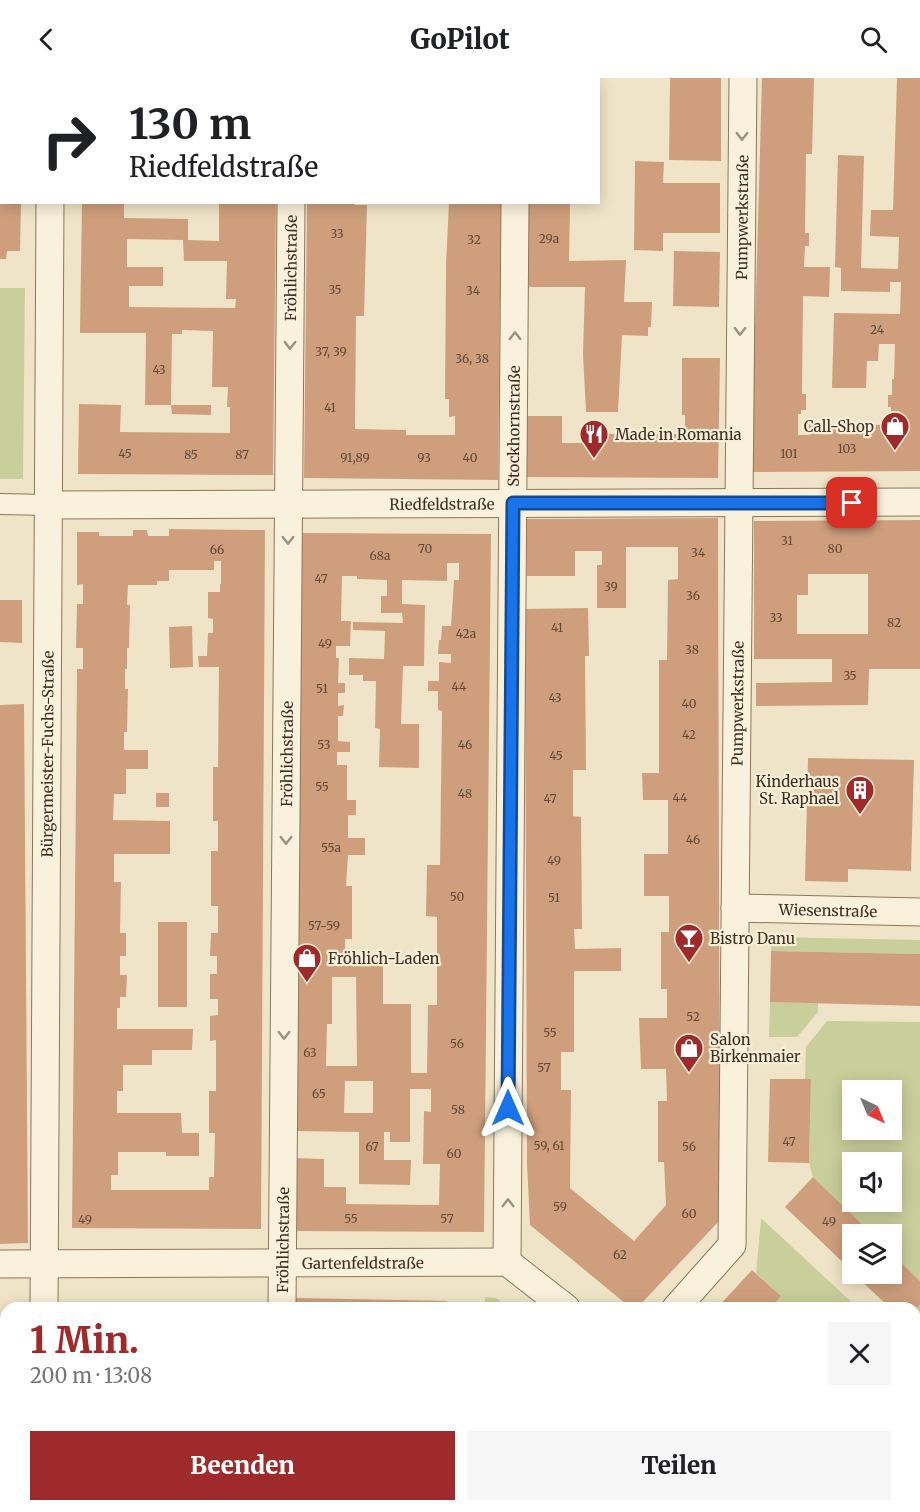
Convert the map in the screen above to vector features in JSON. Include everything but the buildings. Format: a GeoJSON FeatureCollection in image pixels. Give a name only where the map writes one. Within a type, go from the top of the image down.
{"type":"FeatureCollection","features":[{"type":"Feature","properties":{"kind":"street","name":"Pumpwerkstraße"},"geometry":{"type":"LineString","coordinates":[[681,1302],[732,1245],[743,78]]}},
{"type":"Feature","properties":{"kind":"street","name":"Bürgermeister-Fuchs-Straße"},"geometry":{"type":"LineString","coordinates":[[44,1302],[50,204]]}},
{"type":"Feature","properties":{"kind":"street","name":"Fröhlichstraße"},"geometry":{"type":"LineString","coordinates":[[282,1302],[291,204]]}},
{"type":"Feature","properties":{"kind":"street","name":"Stockhornstraße"},"geometry":{"type":"LineString","coordinates":[[507,1262],[515,204]]}},
{"type":"Feature","properties":{"kind":"street","name":"Riedfeldstraße"},"geometry":{"type":"LineString","coordinates":[[0,504],[920,502]]}},
{"type":"Feature","properties":{"kind":"street","name":"Wiesenstraße"},"geometry":{"type":"LineString","coordinates":[[735,908],[920,912]]}},
{"type":"Feature","properties":{"kind":"street","name":"Gartenfeldstraße"},"geometry":{"type":"LineString","coordinates":[[0,1264],[507,1262]]}},
{"type":"Feature","properties":{"kind":"street"},"geometry":{"type":"LineString","coordinates":[[507,1262],[558,1302]]}},
{"type":"Feature","properties":{"kind":"green space"},"geometry":{"type":"Polygon","coordinates":[[[0,288],[25,288],[23,479],[0,479],[0,288]]]}},
{"type":"Feature","properties":{"kind":"green space"},"geometry":{"type":"Polygon","coordinates":[[[772,937],[920,940],[920,954],[771,951],[772,937]]]}},
{"type":"Feature","properties":{"kind":"green space"},"geometry":{"type":"Polygon","coordinates":[[[770,1002],[818,1003],[818,1012],[797,1037],[769,1037],[770,1002]]]}},
{"type":"Feature","properties":{"kind":"green space"},"geometry":{"type":"Polygon","coordinates":[[[827,1021],[920,1022],[920,1281],[902,1264],[902,1224],[862,1224],[849,1212],[902,1212],[902,1152],[842,1152],[842,1205],[813,1177],[809,1163],[811,1080],[805,1079],[806,1047],[827,1021]]]}},
{"type":"Feature","properties":{"kind":"green space"},"geometry":{"type":"Polygon","coordinates":[[[762,1219],[852,1302],[776,1302],[781,1296],[756,1273],[762,1219]]]}},
{"type":"Feature","properties":{"kind":"green space"},"geometry":{"type":"Polygon","coordinates":[[[485,1297],[496,1298],[501,1302],[485,1302],[485,1297]]]}},
{"type":"Feature","properties":{"kind":"place","name":"Call-Shop"},"geometry":{"type":"Point","coordinates":[895,452]}},
{"type":"Feature","properties":{"kind":"place","name":"Made in Romania"},"geometry":{"type":"Point","coordinates":[594,460]}},
{"type":"Feature","properties":{"kind":"place","name":"Kinderhaus St. Raphael"},"geometry":{"type":"Point","coordinates":[860,816]}},
{"type":"Feature","properties":{"kind":"place","name":"Bistro Danu"},"geometry":{"type":"Point","coordinates":[689,964]}},
{"type":"Feature","properties":{"kind":"place","name":"Fröhlich-Laden"},"geometry":{"type":"Point","coordinates":[307,984]}},
{"type":"Feature","properties":{"kind":"place","name":"Salon Birkenmaier"},"geometry":{"type":"Point","coordinates":[689,1074]}},
{"type":"Feature","properties":{"kind":"route"},"geometry":{"type":"LineString","coordinates":[[508,1108],[513,503],[852,503]]}}]}
